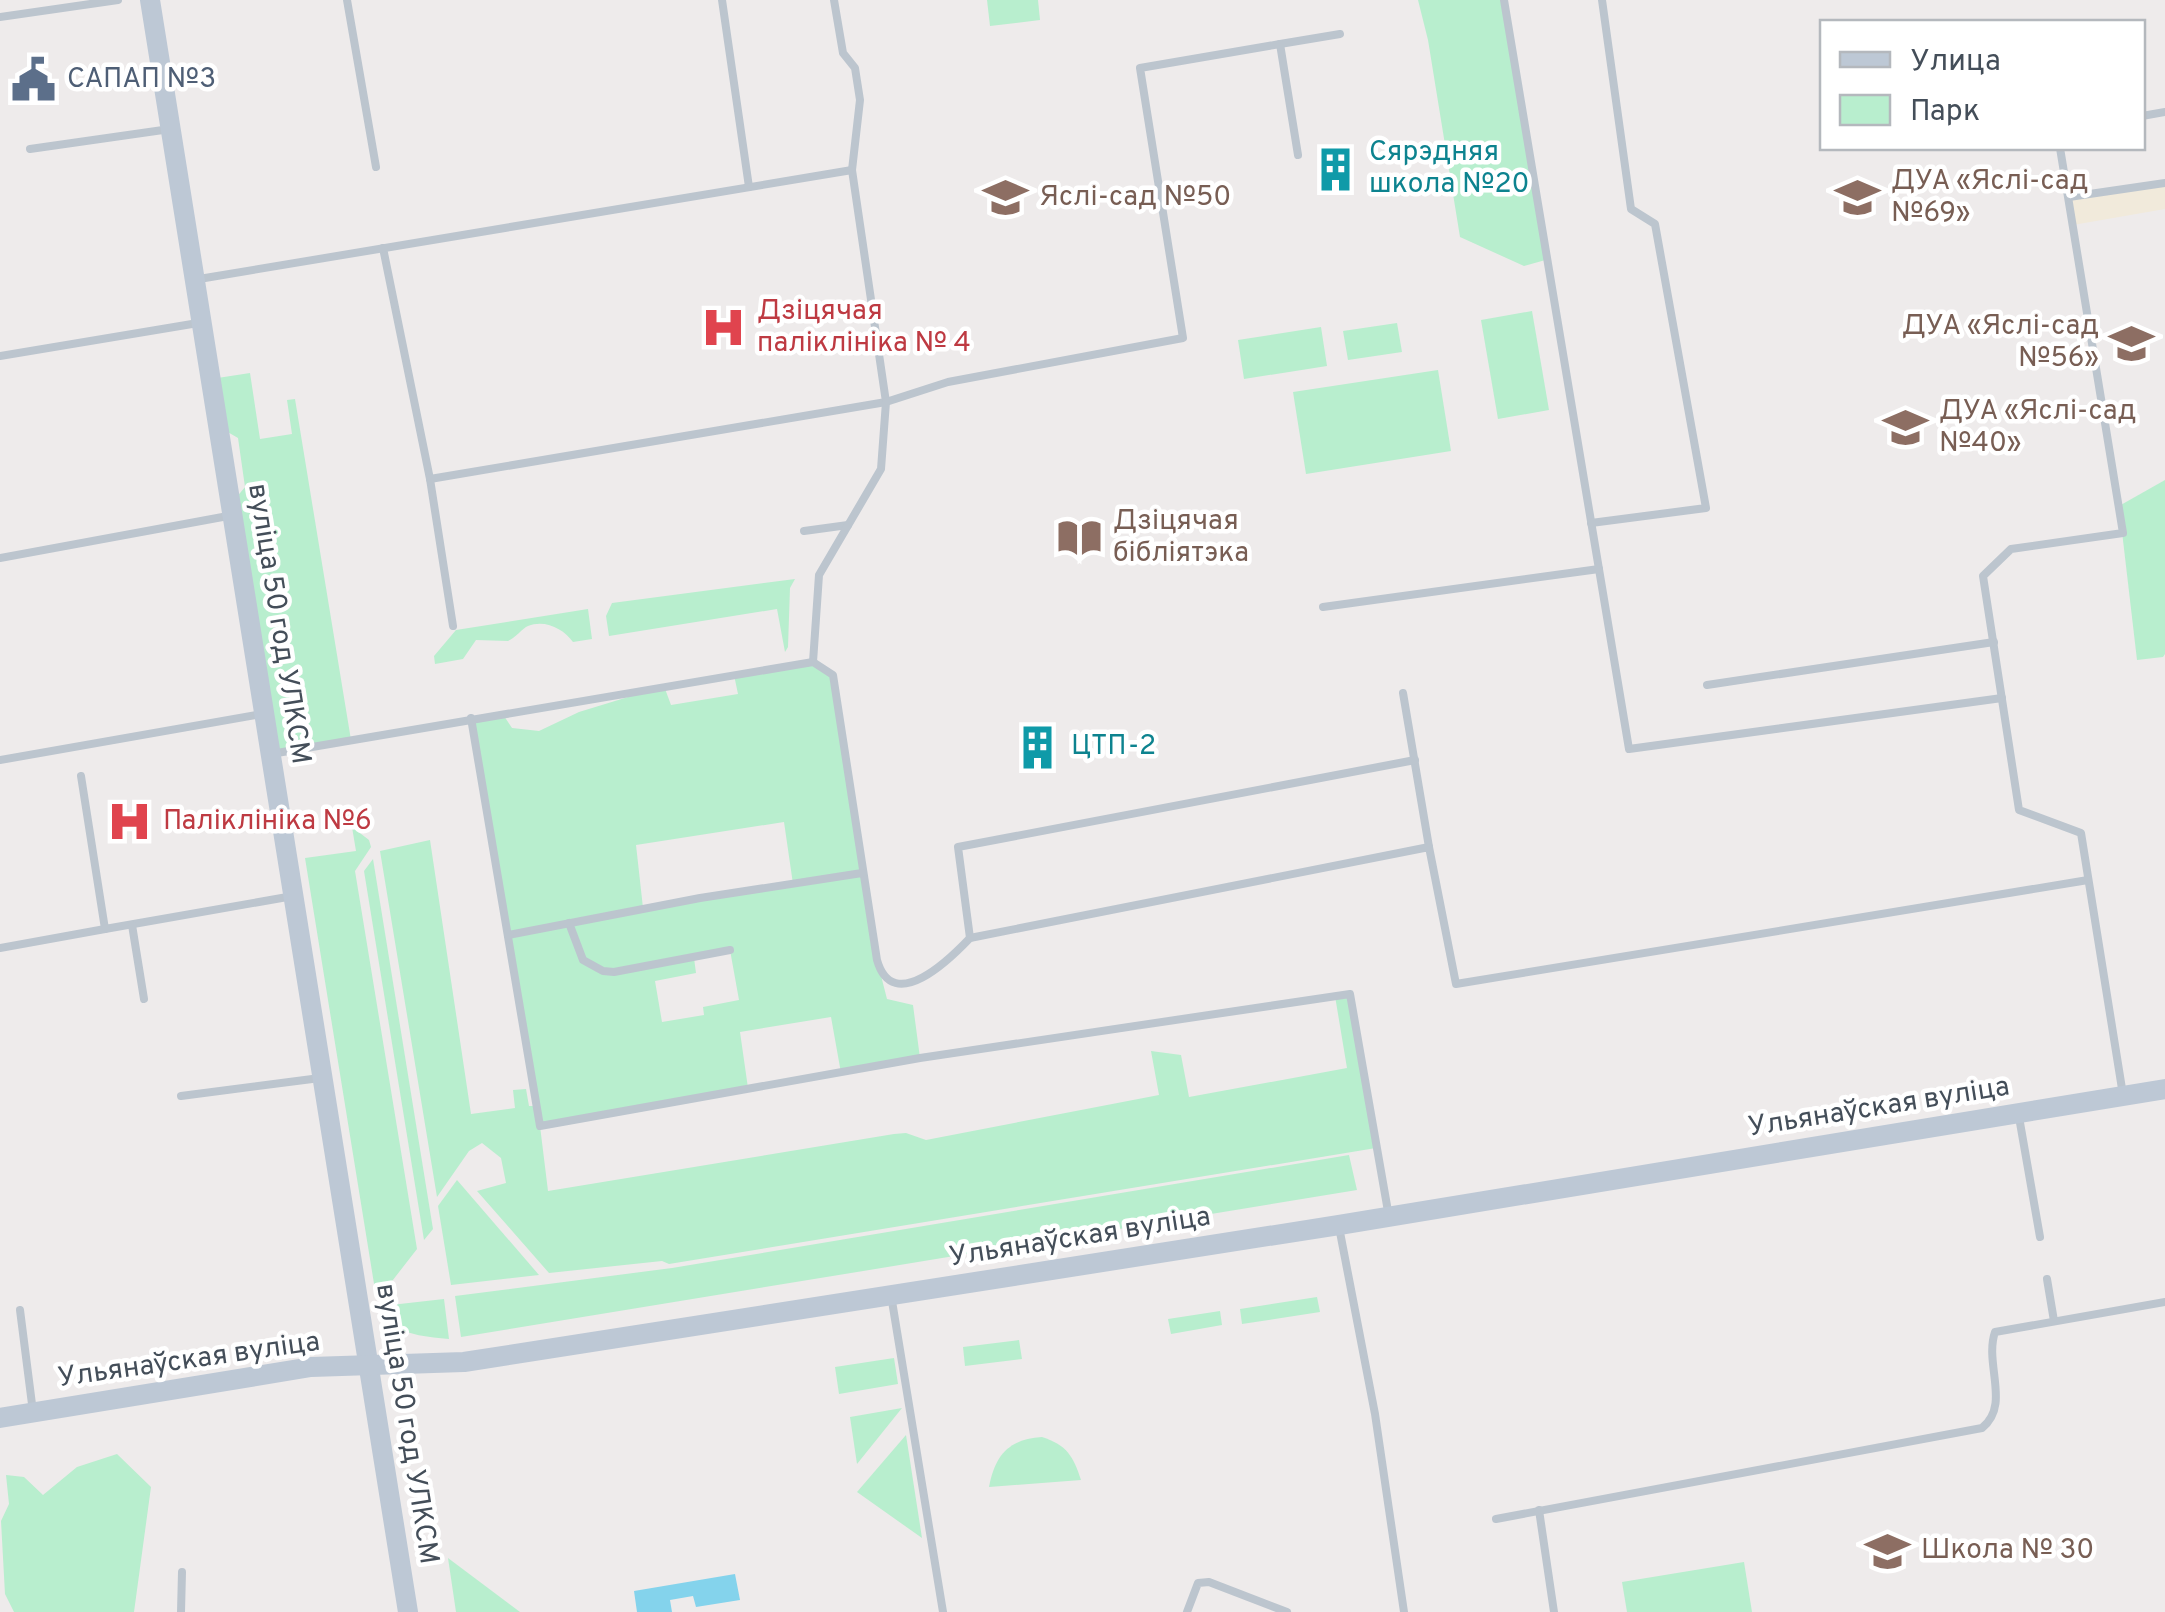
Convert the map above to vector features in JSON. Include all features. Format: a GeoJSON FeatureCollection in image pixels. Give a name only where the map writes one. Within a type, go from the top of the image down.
{"type":"FeatureCollection","features":[{"type":"Feature","properties":{"kind":"main road","name":"вуліца 50 год УЛКСМ"},"geometry":{"type":"LineString","coordinates":[[150,0],[408,1612]]}},
{"type":"Feature","properties":{"kind":"main road","name":"Ульянаўская вуліца"},"geometry":{"type":"LineString","coordinates":[[0,1418],[311,1367],[464,1362],[1389,1217],[2165,1088]]}},
{"type":"Feature","properties":{"kind":"lane"},"geometry":{"type":"LineString","coordinates":[[0,17],[118,0]]}},
{"type":"Feature","properties":{"kind":"lane"},"geometry":{"type":"LineString","coordinates":[[347,0],[376,167]]}},
{"type":"Feature","properties":{"kind":"lane"},"geometry":{"type":"LineString","coordinates":[[722,0],[749,187]]}},
{"type":"Feature","properties":{"kind":"lane"},"geometry":{"type":"LineString","coordinates":[[813,662],[819,575],[881,469],[886,402],[852,170],[860,100],[855,68],[843,53],[834,0]]}},
{"type":"Feature","properties":{"kind":"lane"},"geometry":{"type":"LineString","coordinates":[[1504,0],[1629,749],[2002,698]]}},
{"type":"Feature","properties":{"kind":"lane"},"geometry":{"type":"LineString","coordinates":[[1591,523],[1706,508],[1655,224],[1630,209],[1602,0]]}},
{"type":"Feature","properties":{"kind":"lane"},"geometry":{"type":"LineString","coordinates":[[430,479],[886,402],[948,382],[1183,338],[1140,68],[1340,34]]}},
{"type":"Feature","properties":{"kind":"lane"},"geometry":{"type":"LineString","coordinates":[[1280,44],[1298,155]]}},
{"type":"Feature","properties":{"kind":"lane"},"geometry":{"type":"LineString","coordinates":[[30,149],[170,129]]}},
{"type":"Feature","properties":{"kind":"lane"},"geometry":{"type":"LineString","coordinates":[[2060,150],[2123,532],[2011,549],[1983,576],[2019,810],[2081,833],[2123,1096]]}},
{"type":"Feature","properties":{"kind":"lane"},"geometry":{"type":"LineString","coordinates":[[195,280],[852,170]]}},
{"type":"Feature","properties":{"kind":"lane"},"geometry":{"type":"LineString","coordinates":[[2069,197],[2165,183]]}},
{"type":"Feature","properties":{"kind":"lane"},"geometry":{"type":"LineString","coordinates":[[382,248],[430,479],[454,626]]}},
{"type":"Feature","properties":{"kind":"lane"},"geometry":{"type":"LineString","coordinates":[[0,356],[202,322]]}},
{"type":"Feature","properties":{"kind":"lane"},"geometry":{"type":"LineString","coordinates":[[0,558],[233,516]]}},
{"type":"Feature","properties":{"kind":"lane"},"geometry":{"type":"LineString","coordinates":[[804,531],[848,525]]}},
{"type":"Feature","properties":{"kind":"lane"},"geometry":{"type":"LineString","coordinates":[[1324,607],[1600,568]]}},
{"type":"Feature","properties":{"kind":"lane"},"geometry":{"type":"LineString","coordinates":[[1707,684],[1994,642]]}},
{"type":"Feature","properties":{"kind":"lane"},"geometry":{"type":"LineString","coordinates":[[271,754],[813,662],[833,675],[879,966],[891,980],[924,980],[970,938],[1429,846]]}},
{"type":"Feature","properties":{"kind":"lane"},"geometry":{"type":"LineString","coordinates":[[1403,693],[1456,984],[2088,880]]}},
{"type":"Feature","properties":{"kind":"lane"},"geometry":{"type":"LineString","coordinates":[[0,760],[264,714]]}},
{"type":"Feature","properties":{"kind":"lane"},"geometry":{"type":"LineString","coordinates":[[472,718],[540,1126],[924,1058],[1350,994],[1389,1217]]}},
{"type":"Feature","properties":{"kind":"lane"},"geometry":{"type":"LineString","coordinates":[[970,938],[958,848],[1415,760]]}},
{"type":"Feature","properties":{"kind":"lane"},"geometry":{"type":"LineString","coordinates":[[81,776],[106,929]]}},
{"type":"Feature","properties":{"kind":"lane"},"geometry":{"type":"LineString","coordinates":[[508,934],[862,873]]}},
{"type":"Feature","properties":{"kind":"lane"},"geometry":{"type":"LineString","coordinates":[[0,948],[294,896]]}},
{"type":"Feature","properties":{"kind":"lane"},"geometry":{"type":"LineString","coordinates":[[569,923],[583,960],[603,971],[626,971],[730,950]]}},
{"type":"Feature","properties":{"kind":"lane"},"geometry":{"type":"LineString","coordinates":[[132,925],[144,999]]}},
{"type":"Feature","properties":{"kind":"lane"},"geometry":{"type":"LineString","coordinates":[[181,1096],[323,1077]]}},
{"type":"Feature","properties":{"kind":"lane"},"geometry":{"type":"LineString","coordinates":[[2018,1113],[2040,1237]]}},
{"type":"Feature","properties":{"kind":"lane"},"geometry":{"type":"LineString","coordinates":[[1339,1225],[1374,1414],[1404,1612]]}},
{"type":"Feature","properties":{"kind":"lane"},"geometry":{"type":"LineString","coordinates":[[2047,1279],[2054,1321]]}},
{"type":"Feature","properties":{"kind":"lane"},"geometry":{"type":"LineString","coordinates":[[891,1296],[942,1612]]}},
{"type":"Feature","properties":{"kind":"lane"},"geometry":{"type":"LineString","coordinates":[[1496,1519],[1982,1428],[1993,1420],[1996,1404],[1990,1346],[1995,1332],[2165,1302]]}},
{"type":"Feature","properties":{"kind":"lane"},"geometry":{"type":"LineString","coordinates":[[20,1310],[34,1412]]}},
{"type":"Feature","properties":{"kind":"lane"},"geometry":{"type":"LineString","coordinates":[[1539,1510],[1554,1612]]}},
{"type":"Feature","properties":{"kind":"lane"},"geometry":{"type":"LineString","coordinates":[[180,1612],[182,1572]]}},
{"type":"Feature","properties":{"kind":"lane"},"geometry":{"type":"LineString","coordinates":[[1187,1612],[1198,1582],[1209,1582],[1287,1612]]}},
{"type":"Feature","properties":{"kind":"green space"},"geometry":{"type":"Polygon","coordinates":[[[987,0],[1038,0],[1040,20],[990,26],[987,0]]]}},
{"type":"Feature","properties":{"kind":"green space"},"geometry":{"type":"Polygon","coordinates":[[[1418,0],[1504,0],[1549,259],[1524,266],[1460,237],[1418,0]]]}},
{"type":"Feature","properties":{"kind":"green space"},"geometry":{"type":"Polygon","coordinates":[[[1532,311],[1549,410],[1498,419],[1481,320],[1532,311]]]}},
{"type":"Feature","properties":{"kind":"green space"},"geometry":{"type":"Polygon","coordinates":[[[1397,323],[1402,352],[1348,360],[1343,331],[1397,323]]]}},
{"type":"Feature","properties":{"kind":"green space"},"geometry":{"type":"Polygon","coordinates":[[[1321,327],[1327,366],[1244,379],[1238,340],[1321,327]]]}},
{"type":"Feature","properties":{"kind":"green space"},"geometry":{"type":"Polygon","coordinates":[[[1438,370],[1451,451],[1306,474],[1293,392],[1438,370]]]}},
{"type":"Feature","properties":{"kind":"green space"},"geometry":{"type":"Polygon","coordinates":[[[250,373],[260,439],[292,434],[287,400],[295,399],[351,740],[271,754],[231,504],[245,487],[238,438],[219,427],[211,379],[250,373]]]}},
{"type":"Feature","properties":{"kind":"green space"},"geometry":{"type":"Polygon","coordinates":[[[2165,480],[2165,654],[2137,660],[2119,506],[2165,480]]]}},
{"type":"Feature","properties":{"kind":"green space"},"geometry":{"type":"Polygon","coordinates":[[[795,579],[790,588],[785,652],[777,609],[609,636],[606,616],[612,603],[795,579]]]}},
{"type":"Feature","properties":{"kind":"green space"},"geometry":{"type":"Polygon","coordinates":[[[588,609],[592,639],[573,642],[554,626],[534,624],[508,641],[476,640],[463,659],[435,664],[434,656],[456,630],[588,609]]]}},
{"type":"Feature","properties":{"kind":"green space"},"geometry":{"type":"Polygon","coordinates":[[[813,662],[833,675],[877,960],[887,999],[913,1005],[920,1058],[841,1073],[831,1017],[740,1032],[748,1088],[540,1126],[548,1191],[894,1134],[906,1133],[926,1140],[1159,1095],[1151,1051],[1181,1055],[1189,1097],[1347,1068],[1335,996],[1350,994],[1376,1148],[669,1264],[662,1261],[549,1273],[477,1191],[506,1183],[501,1158],[482,1143],[469,1151],[437,1197],[380,851],[430,840],[471,1114],[515,1108],[513,1090],[526,1089],[529,1106],[536,1106],[471,718],[502,713],[512,728],[539,731],[579,712],[664,686],[671,705],[738,694],[734,675],[813,662]],[[784,822],[636,845],[643,908],[793,884],[784,822]],[[730,950],[694,958],[696,973],[655,981],[662,1022],[704,1015],[703,1007],[739,1000],[730,950]]]}},
{"type":"Feature","properties":{"kind":"green space"},"geometry":{"type":"Polygon","coordinates":[[[352,827],[369,840],[371,847],[355,871],[417,1249],[382,1294],[376,1296],[305,858],[356,851],[352,827]]]}},
{"type":"Feature","properties":{"kind":"green space"},"geometry":{"type":"Polygon","coordinates":[[[373,859],[433,1229],[424,1240],[364,871],[373,859]]]}},
{"type":"Feature","properties":{"kind":"green space"},"geometry":{"type":"Polygon","coordinates":[[[1349,1155],[1357,1190],[461,1337],[455,1296],[672,1268],[1349,1155]]]}},
{"type":"Feature","properties":{"kind":"green space"},"geometry":{"type":"Polygon","coordinates":[[[457,1180],[539,1275],[451,1285],[438,1206],[457,1180]]]}},
{"type":"Feature","properties":{"kind":"green space"},"geometry":{"type":"Polygon","coordinates":[[[1317,1297],[1320,1312],[1242,1324],[1240,1309],[1317,1297]]]}},
{"type":"Feature","properties":{"kind":"green space"},"geometry":{"type":"Polygon","coordinates":[[[444,1299],[449,1339],[401,1329],[382,1306],[444,1299]]]}},
{"type":"Feature","properties":{"kind":"green space"},"geometry":{"type":"Polygon","coordinates":[[[1220,1311],[1222,1325],[1171,1334],[1168,1319],[1220,1311]]]}},
{"type":"Feature","properties":{"kind":"green space"},"geometry":{"type":"Polygon","coordinates":[[[1019,1340],[1022,1359],[965,1366],[963,1347],[1019,1340]]]}},
{"type":"Feature","properties":{"kind":"green space"},"geometry":{"type":"Polygon","coordinates":[[[894,1358],[898,1384],[839,1394],[835,1367],[894,1358]]]}},
{"type":"Feature","properties":{"kind":"green space"},"geometry":{"type":"Polygon","coordinates":[[[902,1408],[857,1464],[850,1417],[902,1408]]]}},
{"type":"Feature","properties":{"kind":"green space"},"geometry":{"type":"Polygon","coordinates":[[[906,1435],[922,1538],[857,1492],[906,1435]]]}},
{"type":"Feature","properties":{"kind":"green space"},"geometry":{"type":"Polygon","coordinates":[[[1042,1437],[1068,1452],[1081,1480],[989,1487],[995,1466],[1005,1451],[1021,1441],[1042,1437]]]}},
{"type":"Feature","properties":{"kind":"green space"},"geometry":{"type":"Polygon","coordinates":[[[117,1454],[151,1487],[134,1612],[14,1612],[5,1594],[1,1521],[9,1504],[6,1475],[24,1477],[43,1495],[77,1467],[117,1454]]]}},
{"type":"Feature","properties":{"kind":"green space"},"geometry":{"type":"Polygon","coordinates":[[[448,1558],[520,1612],[456,1612],[448,1558]]]}},
{"type":"Feature","properties":{"kind":"green space"},"geometry":{"type":"Polygon","coordinates":[[[1744,1562],[1752,1612],[1627,1612],[1622,1582],[1744,1562]]]}},
{"type":"Feature","properties":{"kind":"sand"},"geometry":{"type":"Polygon","coordinates":[[[2165,183],[2165,209],[2073,225],[2069,197],[2165,183]]]}},
{"type":"Feature","properties":{"kind":"water"},"geometry":{"type":"Polygon","coordinates":[[[735,1574],[740,1600],[696,1607],[693,1596],[670,1600],[672,1612],[637,1612],[634,1591],[735,1574]]]}},
{"type":"Feature","properties":{"kind":"place","name":"САПАП №3"},"geometry":{"type":"Point","coordinates":[34,80]}},
{"type":"Feature","properties":{"kind":"place","name":"Сярэдняя школа №20"},"geometry":{"type":"Point","coordinates":[1336,169]}},
{"type":"Feature","properties":{"kind":"place","name":"Яслі-сад №50"},"geometry":{"type":"Point","coordinates":[1006,198]}},
{"type":"Feature","properties":{"kind":"place","name":"ДУА «Яслі-сад №69»"},"geometry":{"type":"Point","coordinates":[1858,198]}},
{"type":"Feature","properties":{"kind":"place","name":"Дзіцячая паліклініка № 4"},"geometry":{"type":"Point","coordinates":[724,328]}},
{"type":"Feature","properties":{"kind":"place","name":"ДУА «Яслі-сад №56»"},"geometry":{"type":"Point","coordinates":[2132,343]}},
{"type":"Feature","properties":{"kind":"place","name":"ДУА «Яслі-сад №40»"},"geometry":{"type":"Point","coordinates":[1906,428]}},
{"type":"Feature","properties":{"kind":"place","name":"Дзіцячая бібліятэка"},"geometry":{"type":"Point","coordinates":[1080,538]}},
{"type":"Feature","properties":{"kind":"place","name":"ЦТП-2"},"geometry":{"type":"Point","coordinates":[1038,747]}},
{"type":"Feature","properties":{"kind":"place","name":"Паліклініка №6"},"geometry":{"type":"Point","coordinates":[130,822]}},
{"type":"Feature","properties":{"kind":"place","name":"Школа № 30"},"geometry":{"type":"Point","coordinates":[1888,1551]}}]}
